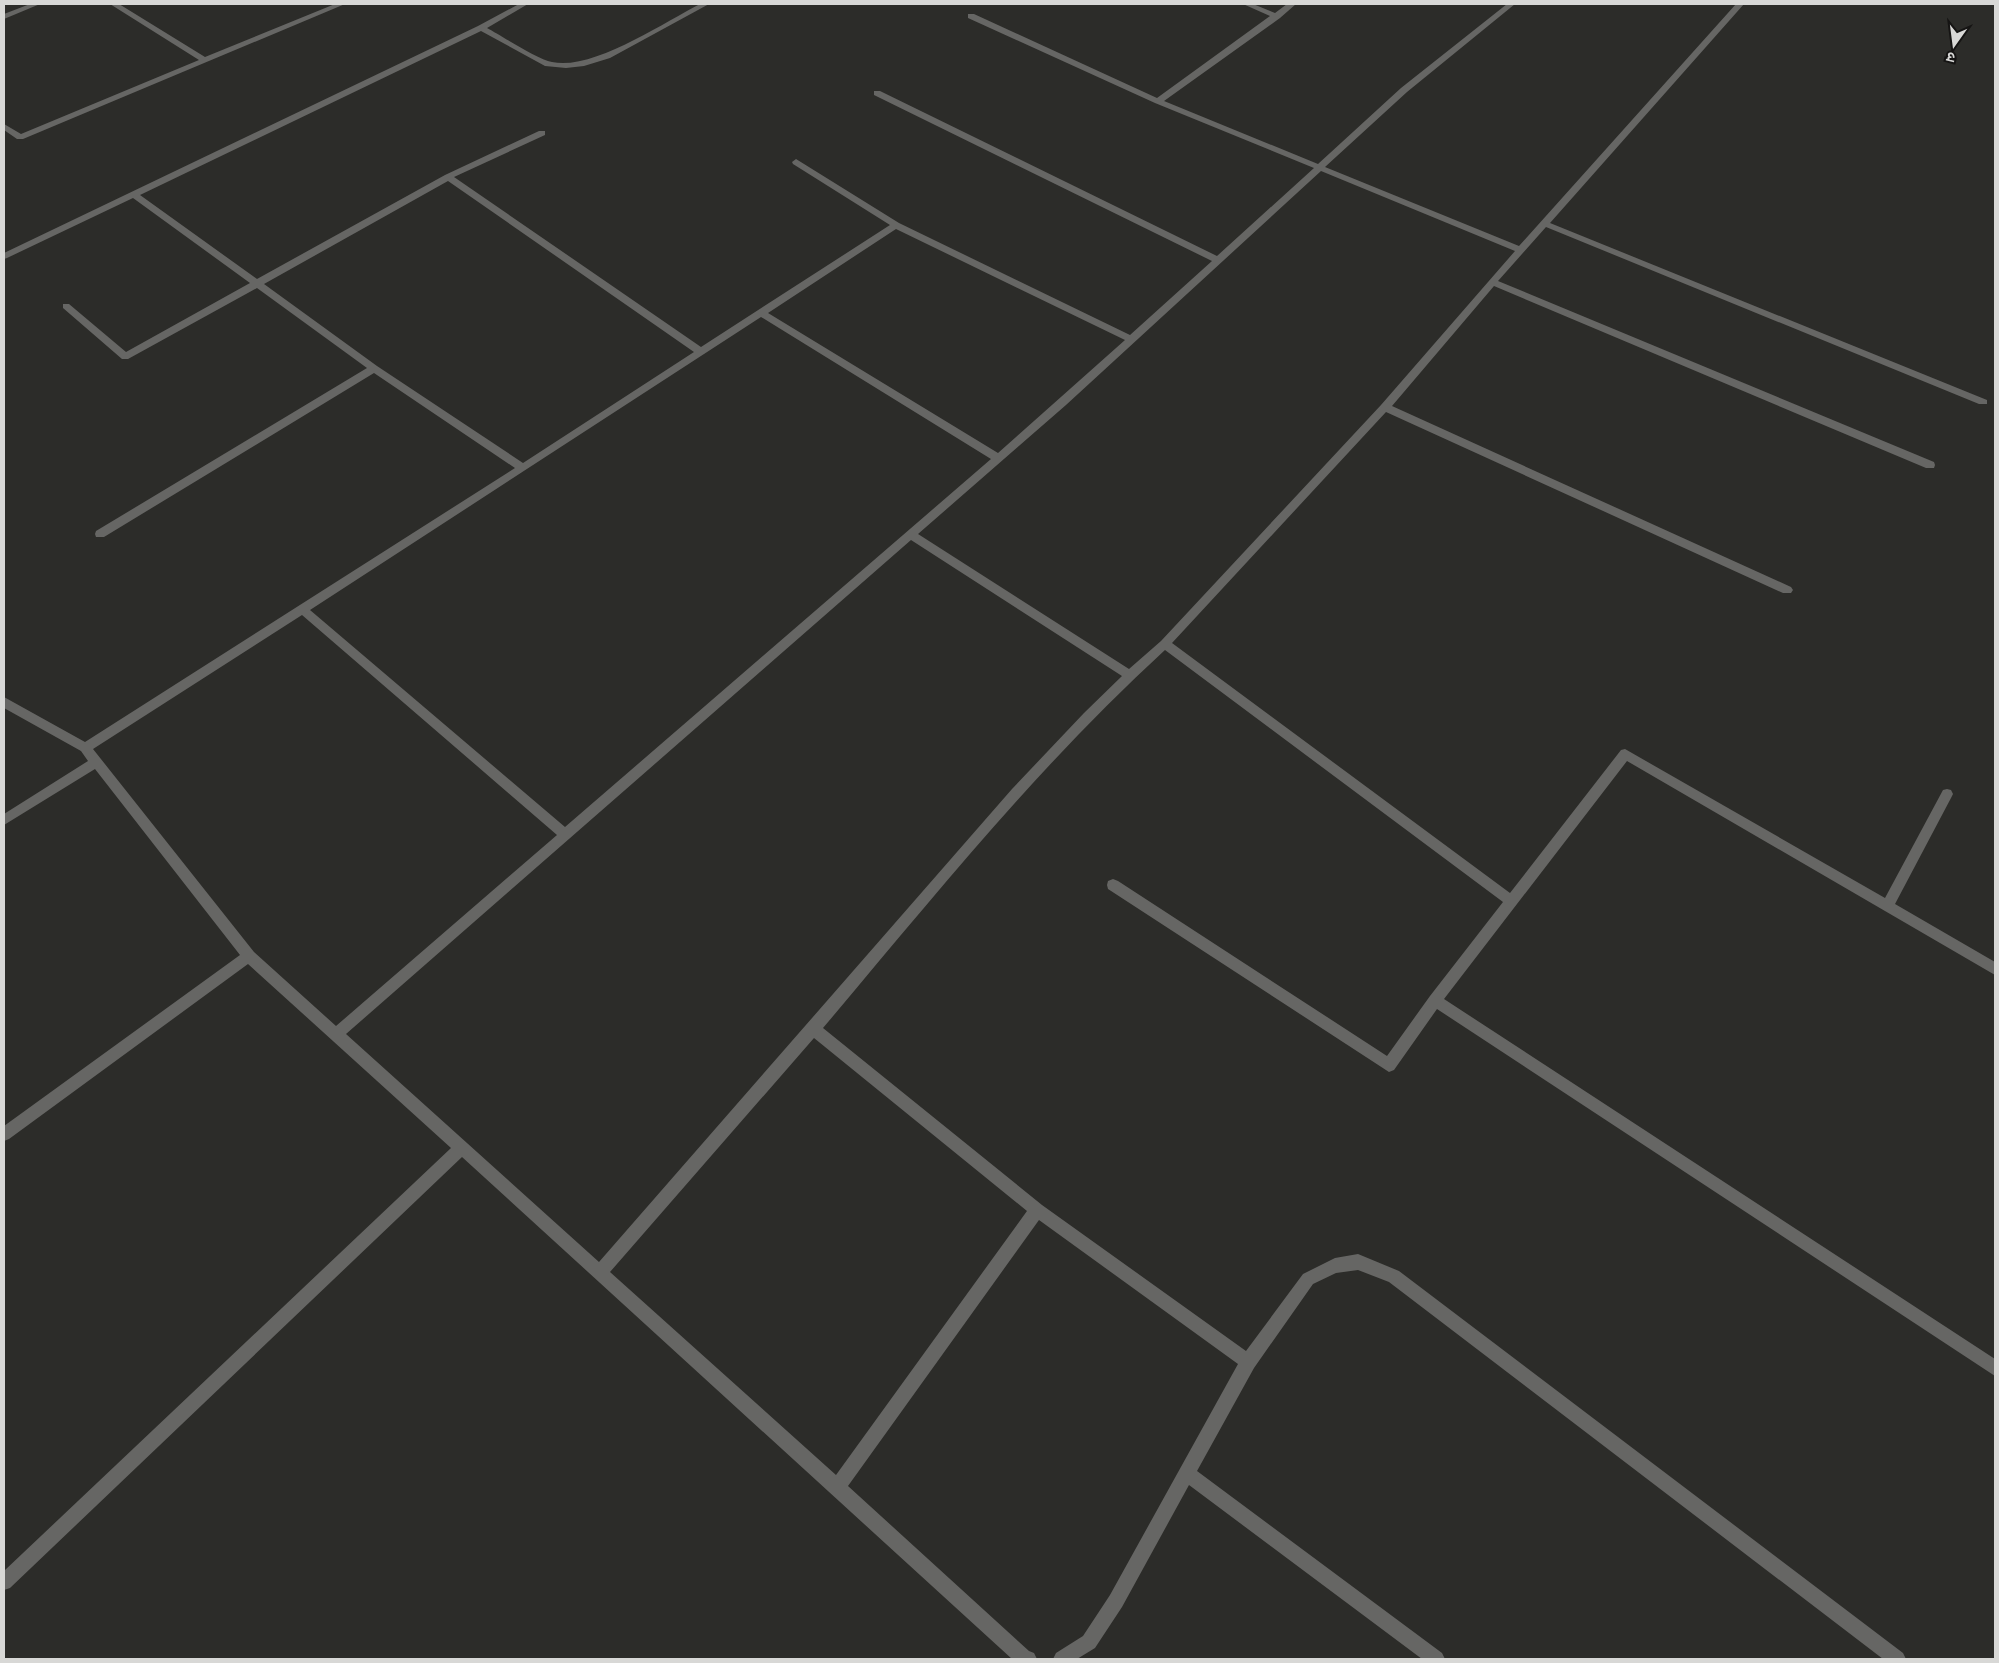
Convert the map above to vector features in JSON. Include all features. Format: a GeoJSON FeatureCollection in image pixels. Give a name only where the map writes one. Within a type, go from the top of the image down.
{"type":"FeatureCollection","features":[{"type":"Feature","properties":{"kind":"street"},"geometry":{"type":"LineString","coordinates":[[4,17],[36,4]]}},
{"type":"Feature","properties":{"kind":"street"},"geometry":{"type":"LineString","coordinates":[[114,4],[204,60]]}},
{"type":"Feature","properties":{"kind":"street"},"geometry":{"type":"LineString","coordinates":[[4,127],[20,137],[341,4]]}},
{"type":"Feature","properties":{"kind":"street"},"geometry":{"type":"LineString","coordinates":[[4,256],[481,28],[524,4]]}},
{"type":"Feature","properties":{"kind":"street"},"geometry":{"type":"LineString","coordinates":[[481,28],[548,64],[566,66],[584,64],[607,56],[705,4]]}},
{"type":"Feature","properties":{"kind":"street"},"geometry":{"type":"LineString","coordinates":[[1247,4],[1278,16]]}},
{"type":"Feature","properties":{"kind":"street"},"geometry":{"type":"LineString","coordinates":[[1158,102],[1292,4]]}},
{"type":"Feature","properties":{"kind":"street"},"geometry":{"type":"LineString","coordinates":[[336,1035],[998,459],[1219,261],[1404,90],[1511,4]]}},
{"type":"Feature","properties":{"kind":"street"},"geometry":{"type":"LineString","coordinates":[[600,1272],[814,1029],[1025,781],[1129,675],[1165,644],[1385,407],[1492,282],[1740,4]]}},
{"type":"Feature","properties":{"kind":"street"},"geometry":{"type":"LineString","coordinates":[[971,16],[1158,102],[1521,250]]}},
{"type":"Feature","properties":{"kind":"street"},"geometry":{"type":"LineString","coordinates":[[877,93],[1219,261]]}},
{"type":"Feature","properties":{"kind":"street"},"geometry":{"type":"LineString","coordinates":[[66,306],[125,357],[448,177],[542,133]]}},
{"type":"Feature","properties":{"kind":"street"},"geometry":{"type":"LineString","coordinates":[[796,162],[896,225],[1132,340]]}},
{"type":"Feature","properties":{"kind":"street"},"geometry":{"type":"LineString","coordinates":[[448,177],[701,352]]}},
{"type":"Feature","properties":{"kind":"street"},"geometry":{"type":"LineString","coordinates":[[133,194],[374,368],[523,468]]}},
{"type":"Feature","properties":{"kind":"street"},"geometry":{"type":"LineString","coordinates":[[1545,224],[1983,402]]}},
{"type":"Feature","properties":{"kind":"street"},"geometry":{"type":"LineString","coordinates":[[85,748],[523,468],[896,225]]}},
{"type":"Feature","properties":{"kind":"street"},"geometry":{"type":"LineString","coordinates":[[1492,282],[1930,465]]}},
{"type":"Feature","properties":{"kind":"street"},"geometry":{"type":"LineString","coordinates":[[761,313],[998,459]]}},
{"type":"Feature","properties":{"kind":"street"},"geometry":{"type":"LineString","coordinates":[[100,534],[374,368]]}},
{"type":"Feature","properties":{"kind":"street"},"geometry":{"type":"LineString","coordinates":[[1385,407],[1787,590]]}},
{"type":"Feature","properties":{"kind":"street"},"geometry":{"type":"LineString","coordinates":[[911,535],[1129,675]]}},
{"type":"Feature","properties":{"kind":"street"},"geometry":{"type":"LineString","coordinates":[[302,610],[566,835]]}},
{"type":"Feature","properties":{"kind":"street"},"geometry":{"type":"LineString","coordinates":[[1165,644],[1512,902]]}},
{"type":"Feature","properties":{"kind":"street"},"geometry":{"type":"LineString","coordinates":[[4,702],[85,748],[249,956],[1025,1659],[1028,1659]]}},
{"type":"Feature","properties":{"kind":"street"},"geometry":{"type":"LineString","coordinates":[[1113,885],[1389,1065],[1434,1000],[1512,902],[1625,754],[1995,969]]}},
{"type":"Feature","properties":{"kind":"street"},"geometry":{"type":"LineString","coordinates":[[4,820],[96,762]]}},
{"type":"Feature","properties":{"kind":"street"},"geometry":{"type":"LineString","coordinates":[[1887,906],[1947,794]]}},
{"type":"Feature","properties":{"kind":"street"},"geometry":{"type":"LineString","coordinates":[[4,1134],[249,956]]}},
{"type":"Feature","properties":{"kind":"street"},"geometry":{"type":"LineString","coordinates":[[1434,1000],[1995,1368]]}},
{"type":"Feature","properties":{"kind":"street"},"geometry":{"type":"LineString","coordinates":[[814,1029],[1037,1210],[1248,1362]]}},
{"type":"Feature","properties":{"kind":"street"},"geometry":{"type":"LineString","coordinates":[[4,1582],[462,1148]]}},
{"type":"Feature","properties":{"kind":"street"},"geometry":{"type":"LineString","coordinates":[[837,1487],[1037,1210]]}},
{"type":"Feature","properties":{"kind":"street"},"geometry":{"type":"LineString","coordinates":[[1062,1659],[1089,1642],[1116,1601],[1248,1362],[1308,1279],[1335,1266],[1358,1262],[1394,1276],[1897,1659]]}},
{"type":"Feature","properties":{"kind":"street"},"geometry":{"type":"LineString","coordinates":[[1186,1473],[1436,1659]]}}]}
